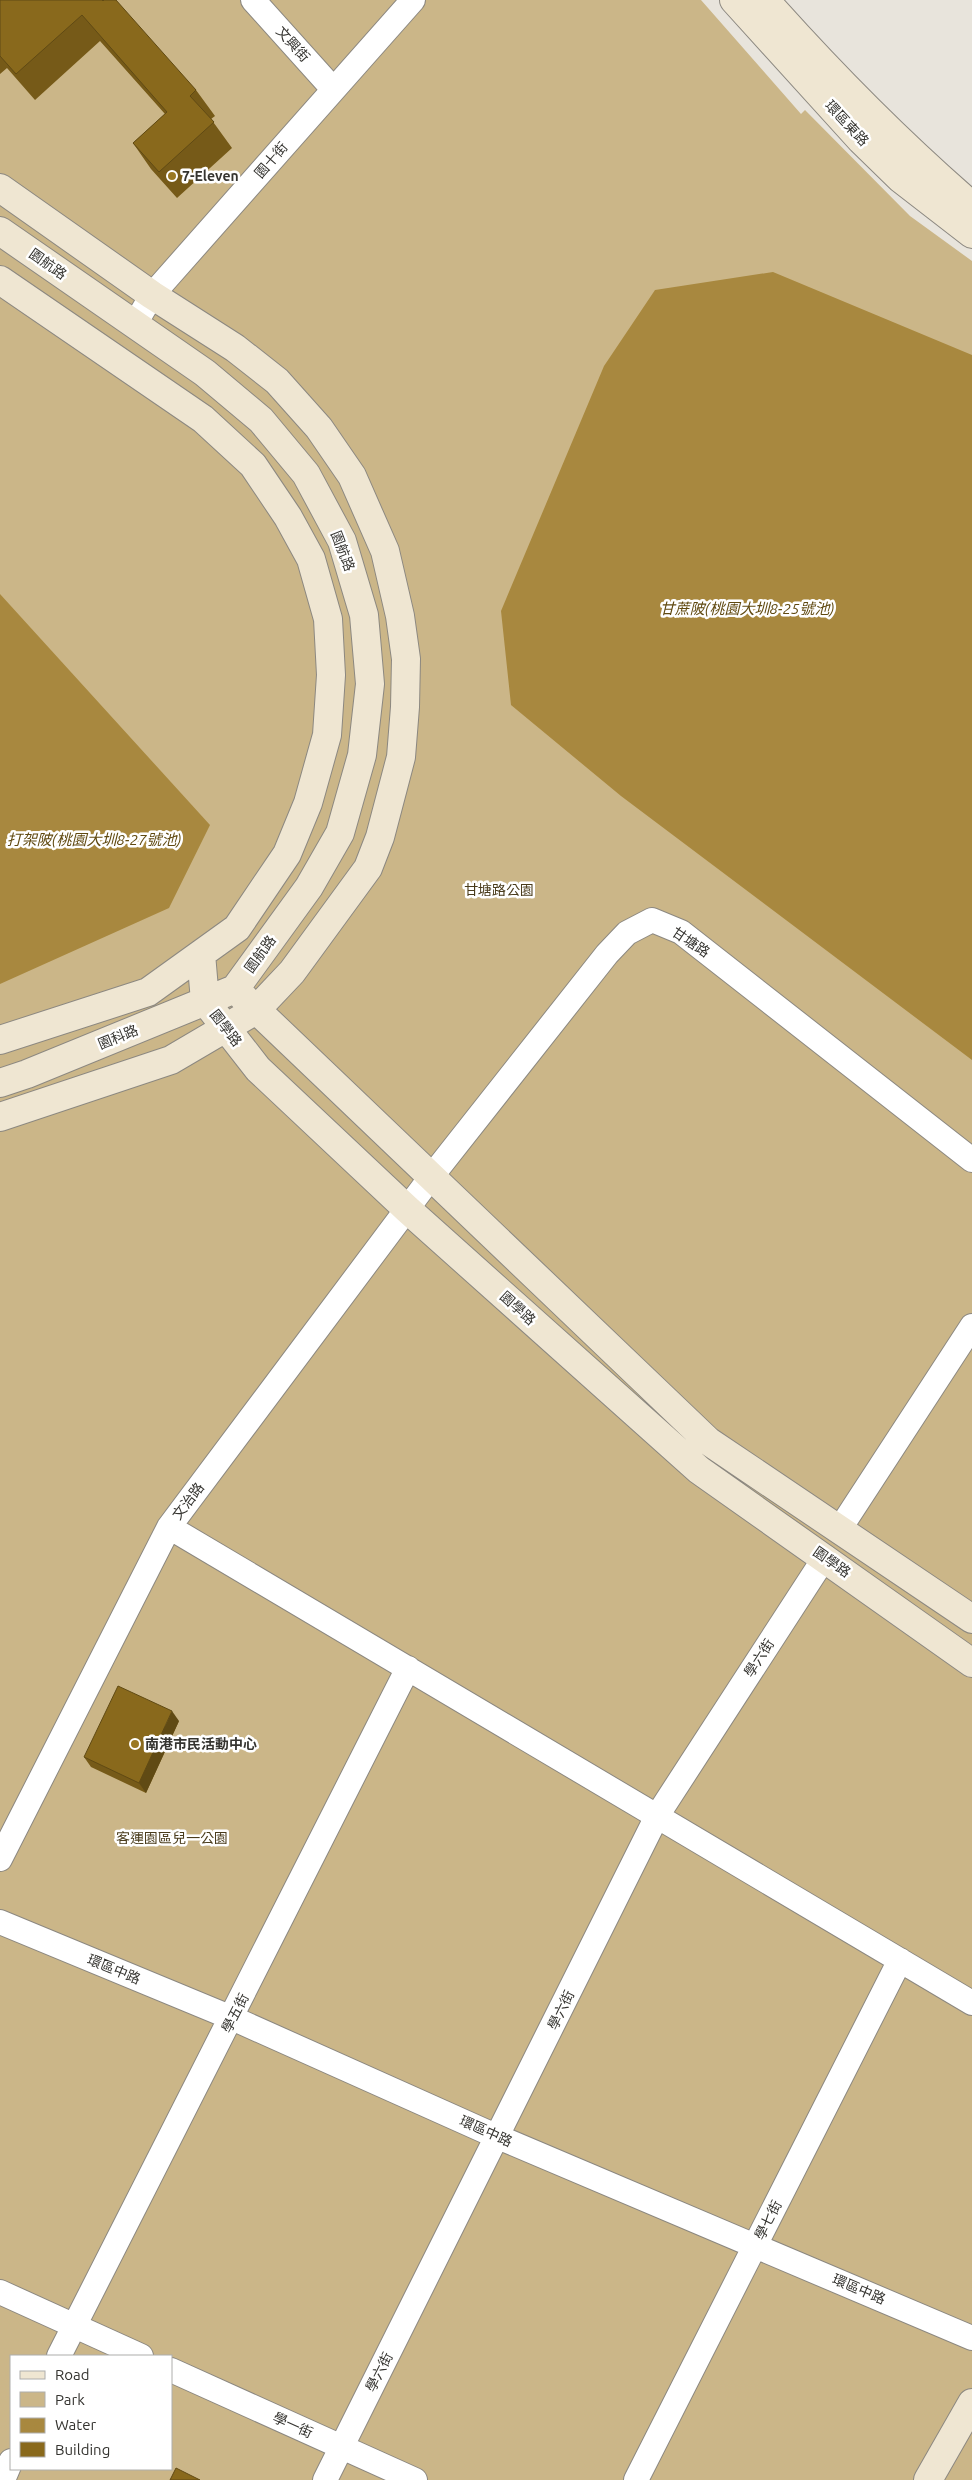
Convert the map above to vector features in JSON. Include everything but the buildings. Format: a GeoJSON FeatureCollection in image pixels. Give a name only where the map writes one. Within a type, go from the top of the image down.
{"type":"FeatureCollection","features":[{"type":"Feature","properties":{"kind":"street","name":"文興街"},"geometry":{"type":"LineString","coordinates":[[253,0],[333,89]]}},
{"type":"Feature","properties":{"kind":"street","name":"園十街"},"geometry":{"type":"LineString","coordinates":[[135,324],[152,295],[413,0]]}},
{"type":"Feature","properties":{"kind":"street","name":"環區東路"},"geometry":{"type":"LineString","coordinates":[[734,0],[861,140],[901,179],[972,234]]}},
{"type":"Feature","properties":{"kind":"street","name":"環區東路"},"geometry":{"type":"LineString","coordinates":[[765,0],[812,52],[914,156],[972,206]]}},
{"type":"Feature","properties":{"kind":"street"},"geometry":{"type":"LineString","coordinates":[[0,188],[152,295],[235,348],[277,381],[319,428],[352,476],[385,551],[400,616],[406,659],[401,757],[380,837],[368,868],[292,972],[256,1010],[171,1060],[0,1117]]}},
{"type":"Feature","properties":{"kind":"street","name":"園航路"},"geometry":{"type":"LineString","coordinates":[[0,231],[205,372],[262,420],[306,474],[342,542],[364,614],[370,684],[362,755],[340,833],[309,886],[235,989]]}},
{"type":"Feature","properties":{"kind":"street"},"geometry":{"type":"LineString","coordinates":[[0,280],[203,419],[253,465],[288,517],[311,559],[328,619],[331,675],[324,744],[308,803],[287,854],[238,928],[148,992],[0,1040]]}},
{"type":"Feature","properties":{"kind":"street","name":"甘塘路"},"geometry":{"type":"LineString","coordinates":[[431,1177],[607,954],[627,933],[652,920],[681,932],[972,1160]]}},
{"type":"Feature","properties":{"kind":"street"},"geometry":{"type":"LineString","coordinates":[[201,954],[256,1010],[708,1441],[972,1619]]}},
{"type":"Feature","properties":{"kind":"street","name":"園學路"},"geometry":{"type":"LineString","coordinates":[[201,954],[205,1001],[258,1070],[407,1209],[699,1470],[972,1662]]}},
{"type":"Feature","properties":{"kind":"street","name":"園科路"},"geometry":{"type":"LineString","coordinates":[[0,1083],[27,1074],[235,989]]}},
{"type":"Feature","properties":{"kind":"street","name":"文治路"},"geometry":{"type":"LineString","coordinates":[[0,1859],[169,1527],[431,1177]]}},
{"type":"Feature","properties":{"kind":"street"},"geometry":{"type":"LineString","coordinates":[[838,1530],[972,1326]]}},
{"type":"Feature","properties":{"kind":"street"},"geometry":{"type":"LineString","coordinates":[[169,1527],[972,2003]]}},
{"type":"Feature","properties":{"kind":"street","name":"學六街"},"geometry":{"type":"LineString","coordinates":[[325,2480],[657,1816],[825,1557]]}},
{"type":"Feature","properties":{"kind":"street","name":"學五街"},"geometry":{"type":"LineString","coordinates":[[59,2355],[408,1668]]}},
{"type":"Feature","properties":{"kind":"street","name":"環區中路"},"geometry":{"type":"LineString","coordinates":[[0,1922],[232,2018],[498,2137],[756,2244],[972,2338]]}},
{"type":"Feature","properties":{"kind":"street","name":"學七街"},"geometry":{"type":"LineString","coordinates":[[636,2480],[900,1960]]}},
{"type":"Feature","properties":{"kind":"street"},"geometry":{"type":"LineString","coordinates":[[0,2292],[139,2355]]}},
{"type":"Feature","properties":{"kind":"street","name":"學一街"},"geometry":{"type":"LineString","coordinates":[[172,2370],[415,2480]]}},
{"type":"Feature","properties":{"kind":"street"},"geometry":{"type":"LineString","coordinates":[[928,2480],[972,2403]]}},
{"type":"Feature","properties":{"kind":"street"},"geometry":{"type":"LineString","coordinates":[[2,2480],[10,2463]]}},
{"type":"Feature","properties":{"kind":"green space"},"geometry":{"type":"Polygon","coordinates":[[[0,0],[701,0],[801,114],[805,110],[910,216],[972,261],[972,2480],[0,2480],[0,0]]]}},
{"type":"Feature","properties":{"kind":"water","name":"甘蔗陂(桃園大圳8-25號池)"},"geometry":{"type":"Polygon","coordinates":[[[773,272],[972,355],[972,1060],[621,796],[511,705],[501,611],[604,366],[655,290],[773,272]]]}},
{"type":"Feature","properties":{"kind":"water","name":"打架陂(桃園大圳8-27號池)"},"geometry":{"type":"Polygon","coordinates":[[[0,594],[210,825],[169,908],[0,984],[0,594]]]}},
{"type":"Feature","properties":{"kind":"place","name":"7-Eleven"},"geometry":{"type":"Point","coordinates":[172,176]}},
{"type":"Feature","properties":{"kind":"place","name":"南港市民活動中心"},"geometry":{"type":"Point","coordinates":[135,1744]}},
{"type":"Feature","properties":{"kind":"park label","name":"甘塘路公園"},"geometry":{"type":"Point","coordinates":[499,890]}},
{"type":"Feature","properties":{"kind":"park label","name":"客運園區兒一公園"},"geometry":{"type":"Point","coordinates":[172,1838]}}]}
